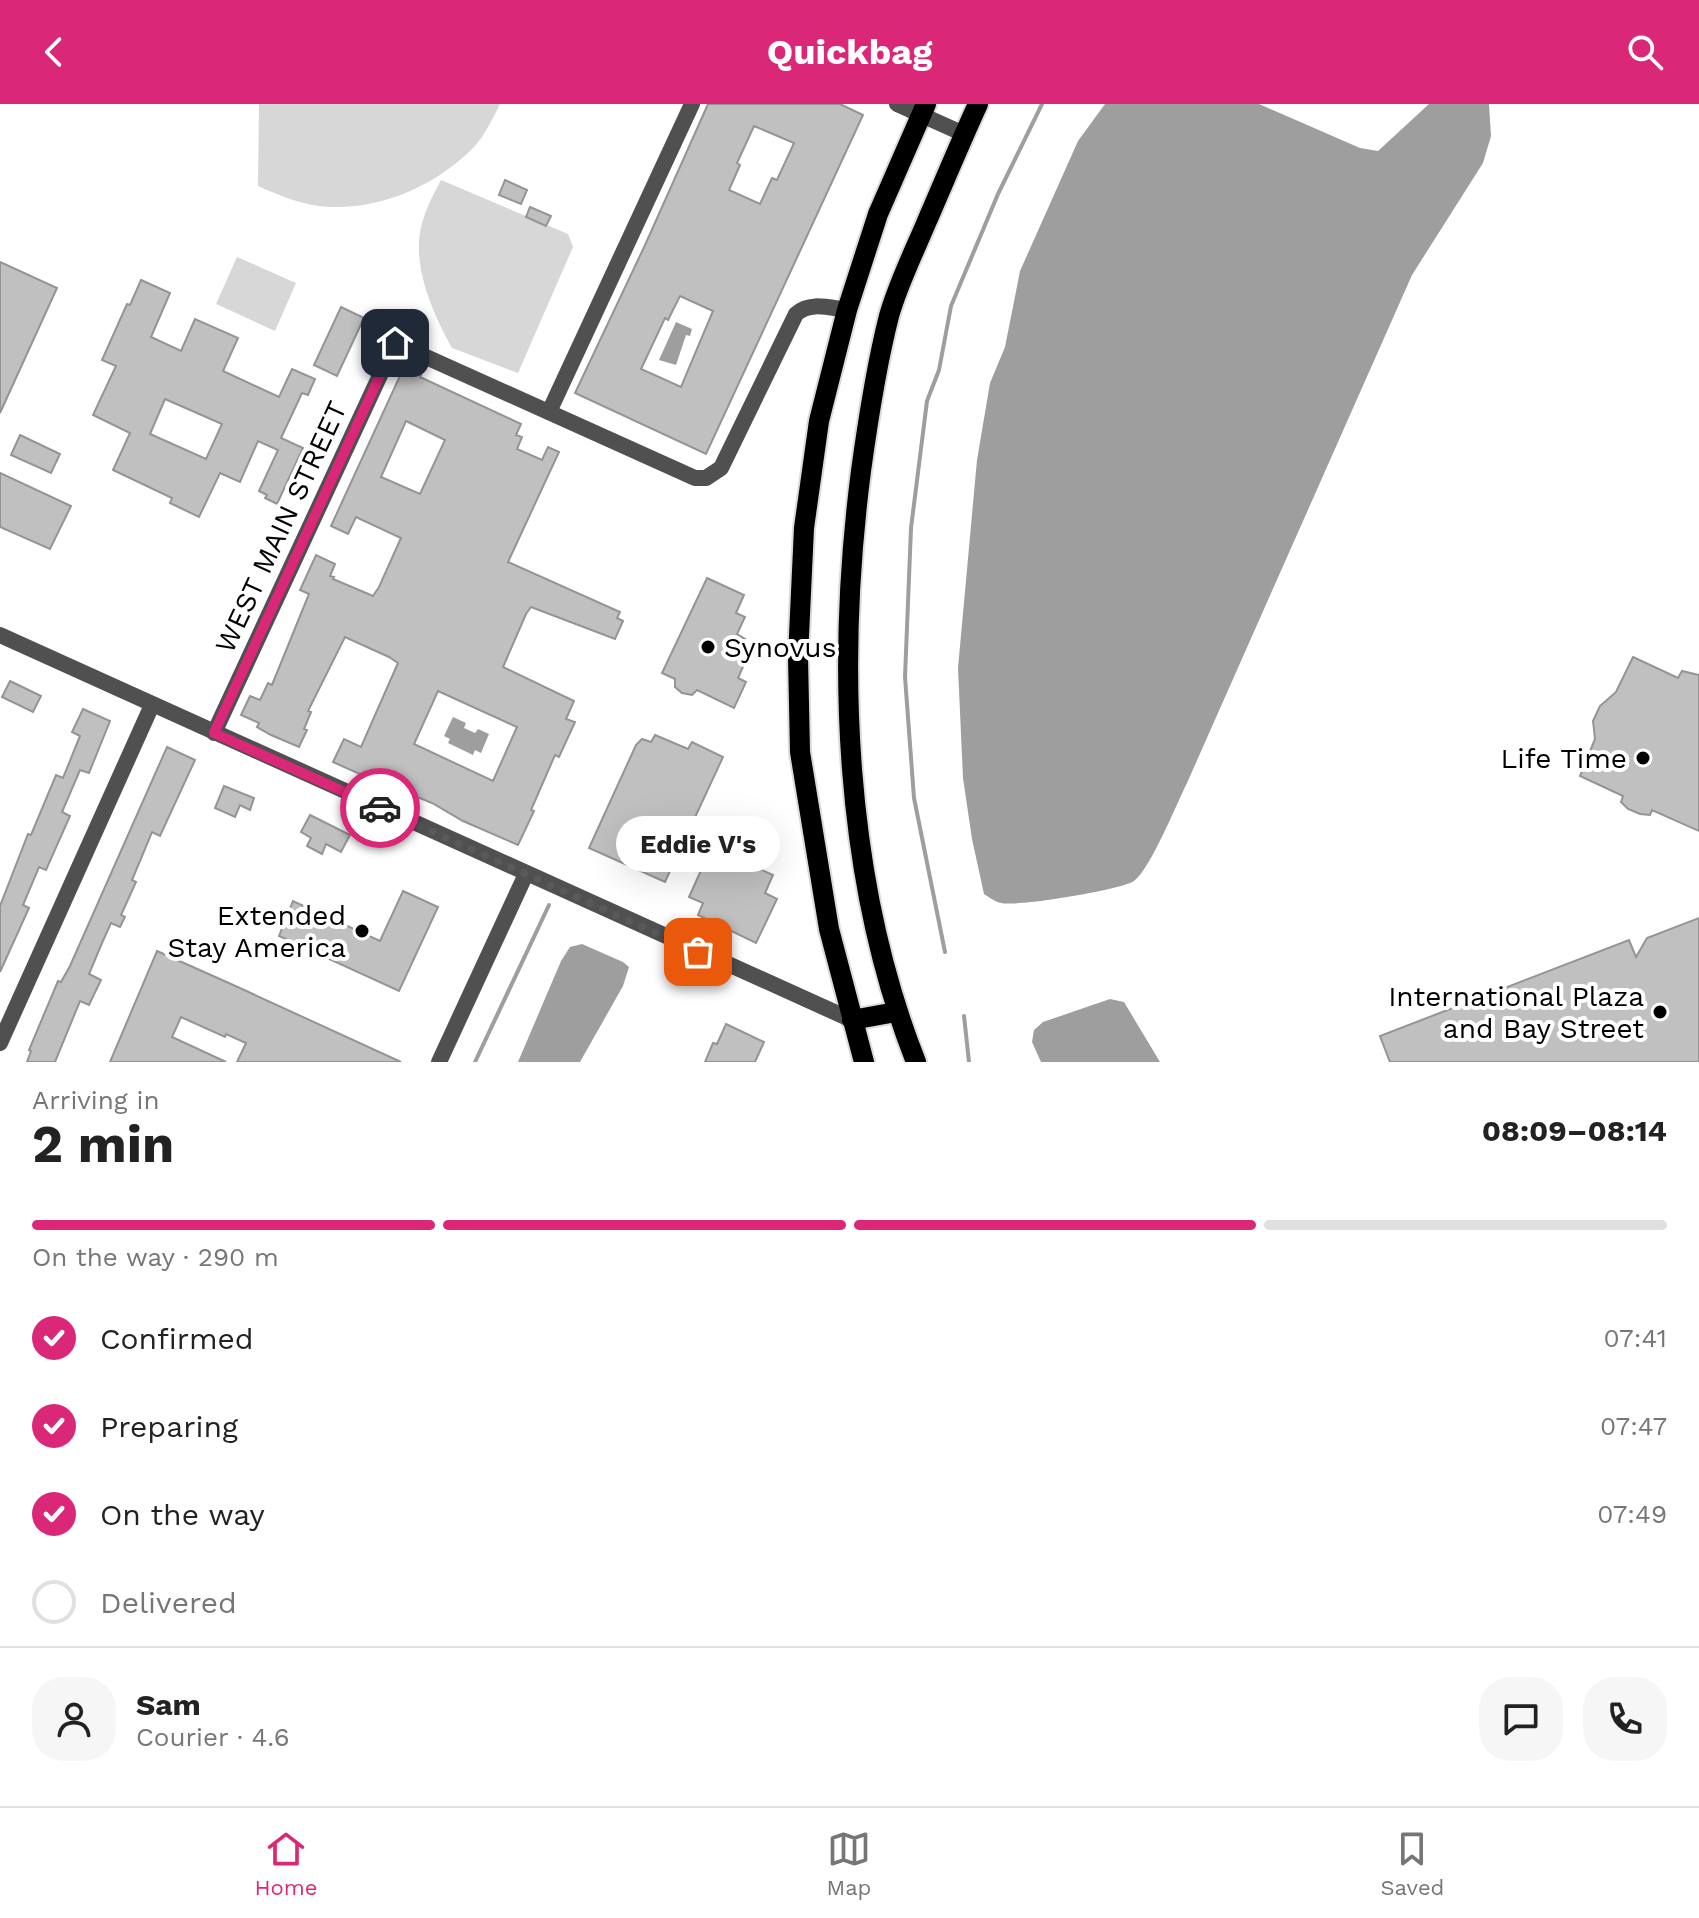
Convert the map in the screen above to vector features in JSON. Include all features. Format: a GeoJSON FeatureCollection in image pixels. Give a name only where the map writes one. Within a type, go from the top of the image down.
{"type":"FeatureCollection","features":[{"type":"Feature","properties":{"kind":"main road"},"geometry":{"type":"LineString","coordinates":[[916,1062],[896,1012],[877,937],[858,816],[849,734],[847,649],[853,529],[865,441],[890,315],[907,268],[978,104]]}},
{"type":"Feature","properties":{"kind":"main road"},"geometry":{"type":"LineString","coordinates":[[864,1062],[829,929],[800,752],[798,657],[805,515],[819,421],[847,310],[878,214],[923,109]]}},
{"type":"Feature","properties":{"kind":"main road"},"geometry":{"type":"LineString","coordinates":[[852,1020],[896,1012]]}},
{"type":"Feature","properties":{"kind":"street"},"geometry":{"type":"LineString","coordinates":[[692,104],[549,412],[695,478],[714,475],[721,468],[796,314],[803,308],[814,306],[847,310]]}},
{"type":"Feature","properties":{"kind":"street"},"geometry":{"type":"LineString","coordinates":[[897,104],[923,109],[964,134]]}},
{"type":"Feature","properties":{"kind":"street","name":"WEST MAIN STREET"},"geometry":{"type":"LineString","coordinates":[[214,733],[395,343],[549,412]]}},
{"type":"Feature","properties":{"kind":"street"},"geometry":{"type":"LineString","coordinates":[[0,635],[852,1020]]}},
{"type":"Feature","properties":{"kind":"street"},"geometry":{"type":"LineString","coordinates":[[0,1043],[152,705]]}},
{"type":"Feature","properties":{"kind":"street"},"geometry":{"type":"LineString","coordinates":[[439,1062],[526,874]]}},
{"type":"Feature","properties":{"kind":"shaded area"},"geometry":{"type":"Polygon","coordinates":[[[259,104],[500,104],[474,147],[443,173],[389,199],[350,207],[330,207],[302,203],[258,186],[259,104]]]}},
{"type":"Feature","properties":{"kind":"shaded area"},"geometry":{"type":"Polygon","coordinates":[[[1105,104],[1259,104],[1360,148],[1378,151],[1429,104],[1489,104],[1491,136],[1483,163],[1412,275],[1187,783],[1148,864],[1134,881],[1110,889],[1046,900],[1001,903],[984,894],[963,778],[958,668],[977,460],[990,383],[1005,347],[1020,271],[1078,141],[1105,104]]]}},
{"type":"Feature","properties":{"kind":"shaded area"},"geometry":{"type":"Polygon","coordinates":[[[441,180],[568,234],[573,247],[518,373],[452,348],[431,305],[422,274],[419,242],[425,215],[441,180]]]}},
{"type":"Feature","properties":{"kind":"shaded area"},"geometry":{"type":"Polygon","coordinates":[[[237,257],[296,283],[275,331],[216,304],[237,257]]]}},
{"type":"Feature","properties":{"kind":"shaded area"},"geometry":{"type":"Polygon","coordinates":[[[676,322],[692,329],[690,336],[686,335],[676,365],[659,360],[676,322]]]}},
{"type":"Feature","properties":{"kind":"shaded area"},"geometry":{"type":"Polygon","coordinates":[[[453,717],[466,723],[464,728],[489,734],[481,753],[475,750],[473,755],[448,743],[450,739],[444,736],[453,717]]]}},
{"type":"Feature","properties":{"kind":"shaded area"},"geometry":{"type":"Polygon","coordinates":[[[582,944],[629,967],[623,986],[580,1062],[518,1062],[561,961],[570,947],[582,944]]]}},
{"type":"Feature","properties":{"kind":"shaded area"},"geometry":{"type":"Polygon","coordinates":[[[1110,999],[1124,1002],[1160,1062],[1041,1062],[1032,1042],[1034,1030],[1043,1022],[1110,999]]]}},
{"type":"Feature","properties":{"kind":"building"},"geometry":{"type":"Polygon","coordinates":[[[708,104],[840,104],[863,115],[706,454],[575,393],[708,104]],[[754,126],[729,190],[760,204],[772,178],[777,180],[794,143],[754,126]],[[680,296],[668,320],[665,318],[641,369],[681,387],[713,311],[680,296]]]}},
{"type":"Feature","properties":{"kind":"building"},"geometry":{"type":"Polygon","coordinates":[[[505,180],[527,190],[521,204],[499,195],[505,180]]]}},
{"type":"Feature","properties":{"kind":"building"},"geometry":{"type":"Polygon","coordinates":[[[530,207],[551,216],[546,226],[526,217],[530,207]]]}},
{"type":"Feature","properties":{"kind":"building"},"geometry":{"type":"Polygon","coordinates":[[[0,262],[57,288],[0,413],[0,262]]]}},
{"type":"Feature","properties":{"kind":"building"},"geometry":{"type":"Polygon","coordinates":[[[141,280],[170,293],[151,337],[181,351],[195,319],[238,338],[223,371],[279,397],[292,369],[315,379],[308,395],[302,393],[281,438],[303,448],[277,504],[259,491],[278,450],[258,441],[240,482],[220,473],[199,517],[170,503],[172,498],[113,470],[130,433],[93,415],[116,366],[102,360],[127,304],[130,305],[141,280]],[[165,399],[150,434],[206,459],[222,424],[165,399]]]}},
{"type":"Feature","properties":{"kind":"building"},"geometry":{"type":"Polygon","coordinates":[[[341,307],[364,318],[337,376],[314,365],[341,307]]]}},
{"type":"Feature","properties":{"kind":"building"},"geometry":{"type":"Polygon","coordinates":[[[404,367],[521,424],[516,435],[522,437],[517,449],[542,460],[548,447],[559,452],[508,562],[620,612],[617,618],[623,621],[615,639],[531,607],[526,614],[503,667],[574,701],[566,719],[575,722],[559,757],[555,755],[518,845],[463,821],[432,803],[333,762],[344,739],[361,747],[398,663],[389,657],[345,637],[308,711],[311,712],[304,729],[307,730],[299,747],[271,735],[257,727],[259,723],[241,715],[250,696],[260,700],[268,683],[272,685],[309,594],[300,590],[316,555],[335,564],[330,576],[333,579],[373,596],[401,538],[356,517],[348,534],[331,526],[404,367]],[[406,421],[381,477],[420,494],[445,440],[406,421]],[[438,691],[414,744],[493,781],[517,727],[438,691]]]}},
{"type":"Feature","properties":{"kind":"building"},"geometry":{"type":"Polygon","coordinates":[[[20,435],[60,454],[51,473],[11,455],[20,435]]]}},
{"type":"Feature","properties":{"kind":"building"},"geometry":{"type":"Polygon","coordinates":[[[0,473],[71,506],[50,549],[0,527],[0,473]]]}},
{"type":"Feature","properties":{"kind":"building","name":"Synovus"},"geometry":{"type":"Polygon","coordinates":[[[707,578],[744,595],[736,613],[745,617],[737,634],[745,639],[737,656],[746,660],[738,678],[746,682],[734,708],[697,690],[692,695],[682,693],[675,687],[675,679],[662,673],[707,578]]]}},
{"type":"Feature","properties":{"kind":"building","name":"Life Time"},"geometry":{"type":"Polygon","coordinates":[[[1633,657],[1678,678],[1682,671],[1699,675],[1699,831],[1652,810],[1650,815],[1628,809],[1621,802],[1623,796],[1580,776],[1595,739],[1593,721],[1600,706],[1616,692],[1633,657]]]}},
{"type":"Feature","properties":{"kind":"building"},"geometry":{"type":"Polygon","coordinates":[[[10,681],[41,696],[33,712],[2,697],[10,681]]]}},
{"type":"Feature","properties":{"kind":"building"},"geometry":{"type":"Polygon","coordinates":[[[83,709],[110,721],[89,773],[80,770],[62,812],[70,816],[46,870],[39,867],[23,905],[29,908],[0,972],[0,906],[28,834],[31,835],[56,775],[63,778],[80,736],[72,732],[83,709]]]}},
{"type":"Feature","properties":{"kind":"building"},"geometry":{"type":"Polygon","coordinates":[[[655,735],[688,749],[692,742],[723,757],[665,882],[589,848],[636,745],[642,739],[651,742],[655,735]]]}},
{"type":"Feature","properties":{"kind":"building"},"geometry":{"type":"Polygon","coordinates":[[[167,747],[195,760],[160,836],[152,832],[132,880],[136,882],[121,915],[125,917],[120,927],[111,923],[102,943],[89,974],[101,980],[89,1005],[80,1001],[55,1062],[27,1062],[29,1050],[58,981],[61,982],[70,966],[167,747]]]}},
{"type":"Feature","properties":{"kind":"building"},"geometry":{"type":"Polygon","coordinates":[[[224,786],[254,798],[250,810],[240,805],[235,817],[215,808],[224,786]]]}},
{"type":"Feature","properties":{"kind":"building"},"geometry":{"type":"Polygon","coordinates":[[[310,815],[350,835],[341,852],[326,844],[322,854],[307,846],[311,838],[301,832],[310,815]]]}},
{"type":"Feature","properties":{"kind":"building"},"geometry":{"type":"Polygon","coordinates":[[[715,839],[728,844],[729,855],[773,875],[765,893],[777,899],[756,943],[698,915],[703,903],[689,897],[715,839]]]}},
{"type":"Feature","properties":{"kind":"building"},"geometry":{"type":"Polygon","coordinates":[[[403,891],[438,907],[399,991],[279,936],[293,901],[380,941],[403,891]]]}},
{"type":"Feature","properties":{"kind":"building","name":"International Plaza and Bay Street"},"geometry":{"type":"Polygon","coordinates":[[[1699,918],[1699,1062],[1390,1062],[1380,1036],[1629,940],[1636,957],[1647,938],[1699,918]]]}},
{"type":"Feature","properties":{"kind":"building"},"geometry":{"type":"Polygon","coordinates":[[[157,951],[401,1062],[237,1062],[246,1043],[181,1017],[172,1037],[226,1062],[110,1062],[157,951]]]}},
{"type":"Feature","properties":{"kind":"building"},"geometry":{"type":"Polygon","coordinates":[[[726,1024],[764,1042],[755,1062],[705,1062],[726,1024]]]}},
{"type":"Feature","properties":{"kind":"waterway"},"geometry":{"type":"LineString","coordinates":[[945,952],[914,798],[905,677],[911,528],[927,401],[939,370],[951,306],[998,194],[1042,104]]}},
{"type":"Feature","properties":{"kind":"waterway"},"geometry":{"type":"LineString","coordinates":[[475,1062],[549,905]]}},
{"type":"Feature","properties":{"kind":"waterway"},"geometry":{"type":"LineString","coordinates":[[964,1016],[969,1062]]}},
{"type":"Feature","properties":{"kind":"way so far"},"geometry":{"type":"LineString","coordinates":[[380,808],[698,952]]}},
{"type":"Feature","properties":{"kind":"place","name":"Synovus"},"geometry":{"type":"Point","coordinates":[708,647]}},
{"type":"Feature","properties":{"kind":"place","name":"Life Time"},"geometry":{"type":"Point","coordinates":[1643,758]}},
{"type":"Feature","properties":{"kind":"place","name":"Extended Stay America"},"geometry":{"type":"Point","coordinates":[362,931]}},
{"type":"Feature","properties":{"kind":"place","name":"Eddie V's"},"geometry":{"type":"Point","coordinates":[698,952]}},
{"type":"Feature","properties":{"kind":"place","name":"International Plaza and Bay Street"},"geometry":{"type":"Point","coordinates":[1660,1012]}},
{"type":"Feature","properties":{"kind":"route"},"geometry":{"type":"LineString","coordinates":[[380,808],[214,733],[395,343]]}}]}
